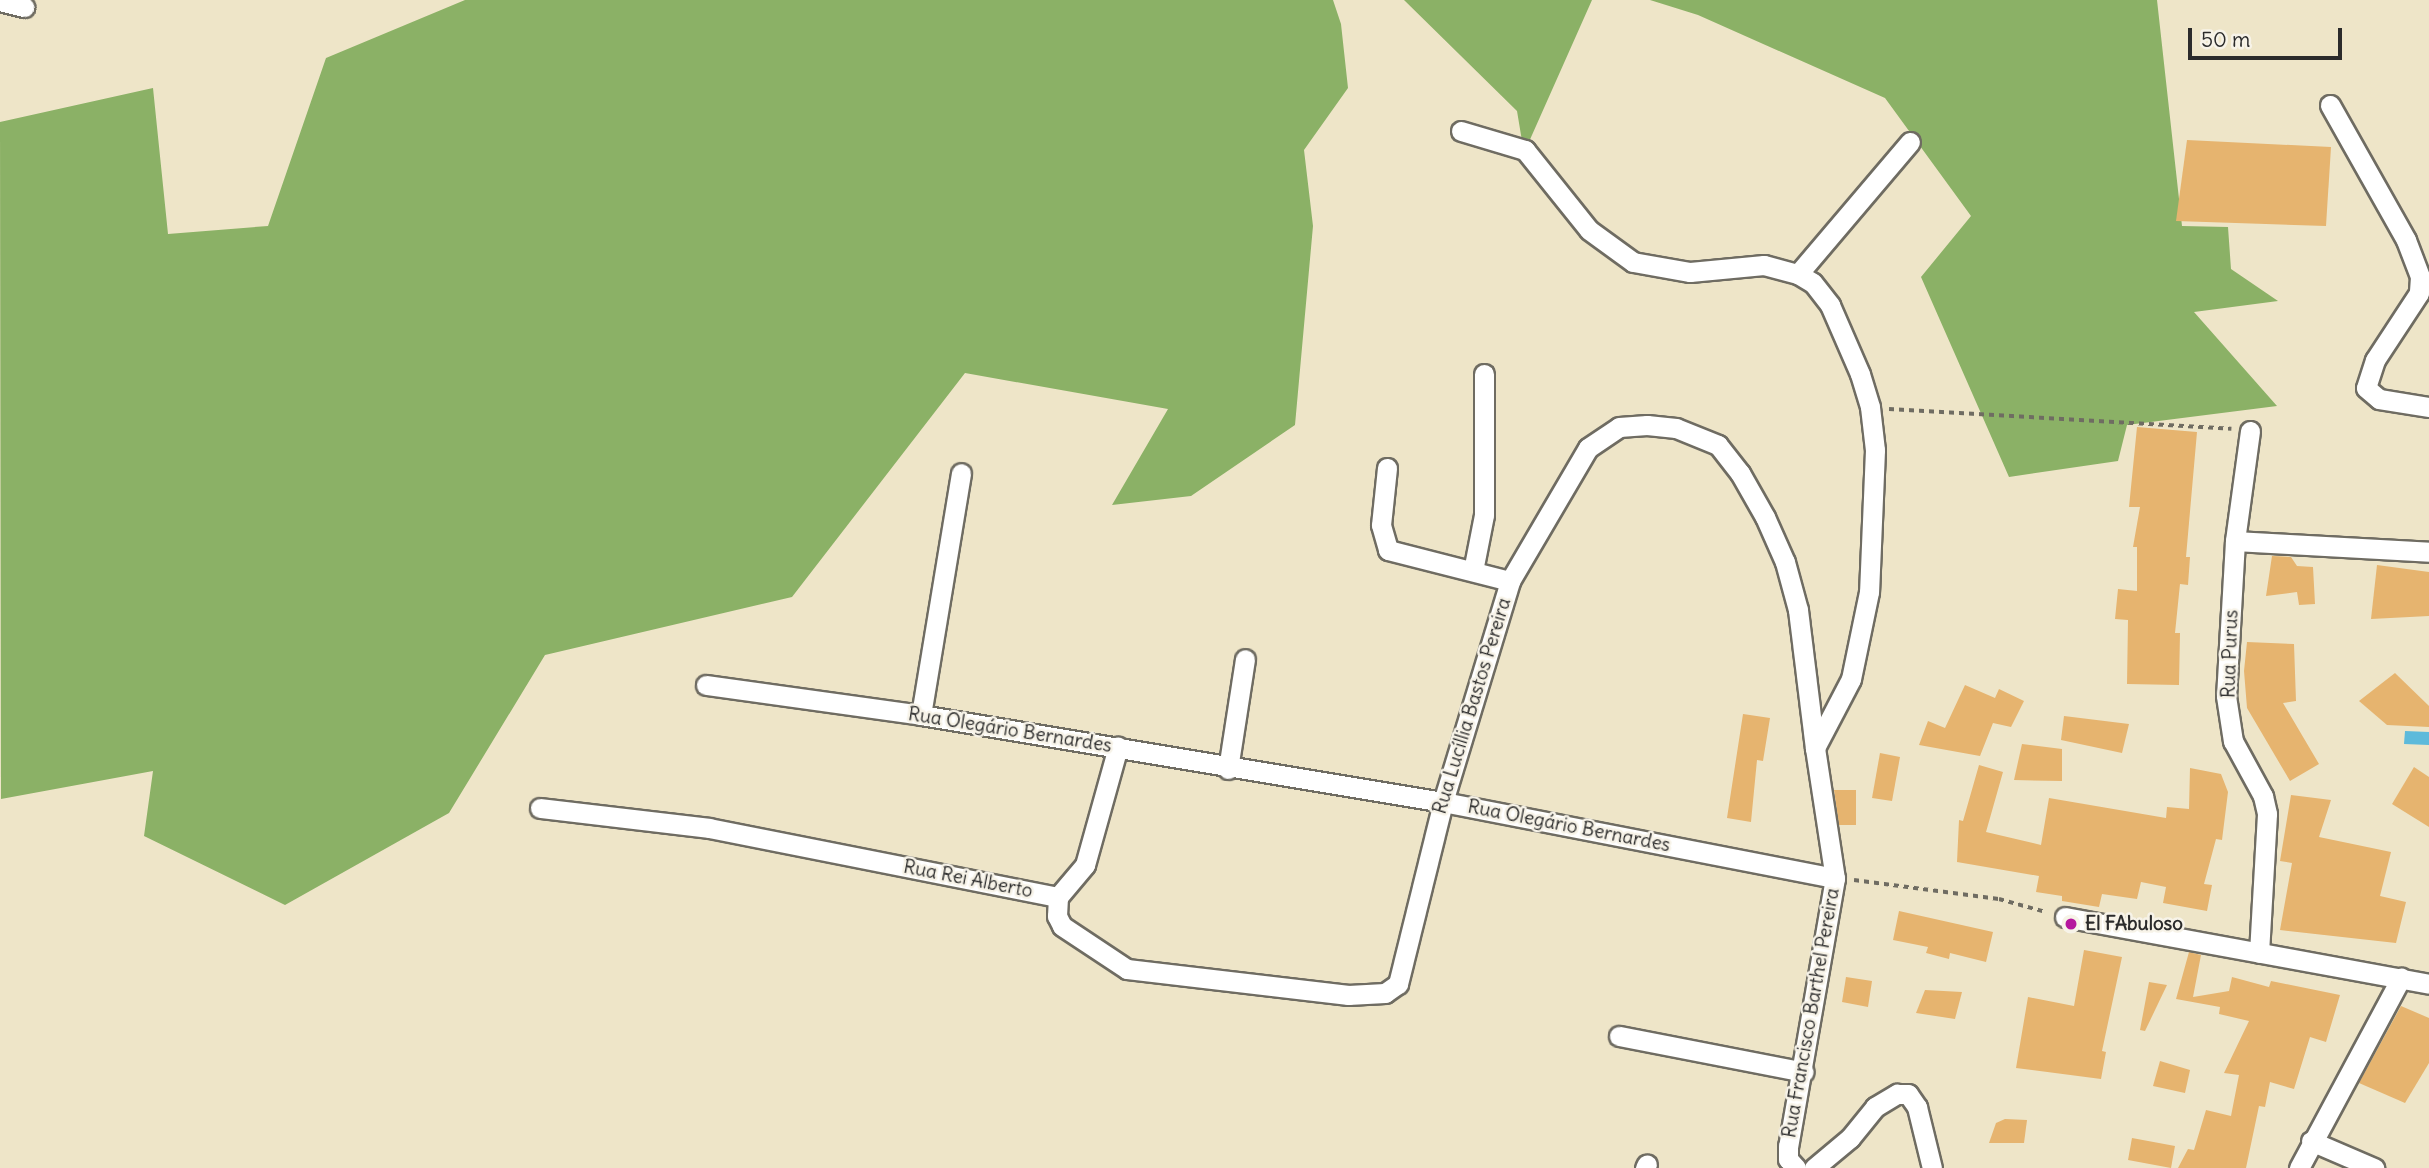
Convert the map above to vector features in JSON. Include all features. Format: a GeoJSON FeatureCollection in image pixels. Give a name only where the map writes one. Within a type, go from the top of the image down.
{"type":"FeatureCollection","features":[{"type":"Feature","properties":{"kind":"street"},"geometry":{"type":"LineString","coordinates":[[0,1],[24,7]]}},
{"type":"Feature","properties":{"kind":"street"},"geometry":{"type":"LineString","coordinates":[[2330,105],[2406,240],[2420,277],[2419,293],[2375,360],[2366,388],[2379,399],[2429,407]]}},
{"type":"Feature","properties":{"kind":"street"},"geometry":{"type":"LineString","coordinates":[[1461,131],[1525,150],[1589,230],[1633,262],[1690,272],[1764,265],[1798,274],[1813,283],[1830,305],[1847,338],[1870,407],[1875,506],[1869,592],[1851,679],[1815,748]]}},
{"type":"Feature","properties":{"kind":"street"},"geometry":{"type":"LineString","coordinates":[[1798,274],[1910,142]]}},
{"type":"Feature","properties":{"kind":"street"},"geometry":{"type":"LineString","coordinates":[[1473,571],[1484,515],[1484,374]]}},
{"type":"Feature","properties":{"kind":"street","name":"Rua Lucíllia Bastos Pereira"},"geometry":{"type":"LineString","coordinates":[[1398,984],[1443,802],[1510,581],[1563,486],[1588,448],[1604,435],[1619,427],[1647,425],[1704,436],[1718,445],[1740,473],[1785,562],[1798,610],[1815,748]]}},
{"type":"Feature","properties":{"kind":"street","name":"Rua Purus"},"geometry":{"type":"LineString","coordinates":[[2250,431],[2235,541],[2226,696],[2233,741],[2263,796],[2267,814],[2259,953]]}},
{"type":"Feature","properties":{"kind":"street"},"geometry":{"type":"LineString","coordinates":[[1387,468],[1381,524],[1384,544],[1410,558],[1510,581]]}},
{"type":"Feature","properties":{"kind":"street"},"geometry":{"type":"LineString","coordinates":[[921,715],[961,473]]}},
{"type":"Feature","properties":{"kind":"street"},"geometry":{"type":"LineString","coordinates":[[2235,541],[2429,552]]}},
{"type":"Feature","properties":{"kind":"street"},"geometry":{"type":"LineString","coordinates":[[1228,769],[1245,659]]}},
{"type":"Feature","properties":{"kind":"street","name":"Rua Olegário Bernardes"},"geometry":{"type":"LineString","coordinates":[[706,685],[921,715],[1118,747],[1228,769],[1443,802],[1835,878]]}},
{"type":"Feature","properties":{"kind":"street"},"geometry":{"type":"LineString","coordinates":[[1058,897],[1085,865],[1118,747]]}},
{"type":"Feature","properties":{"kind":"street","name":"Rua Francisco Barthel Pereira"},"geometry":{"type":"LineString","coordinates":[[1796,1168],[1788,1159],[1788,1146],[1804,1072],[1835,878],[1815,748]]}},
{"type":"Feature","properties":{"kind":"street","name":"Rua Rei Alberto"},"geometry":{"type":"LineString","coordinates":[[540,808],[709,828],[1058,897],[1057,916],[1062,926],[1127,970],[1363,996],[1385,993],[1398,984]]}},
{"type":"Feature","properties":{"kind":"street"},"geometry":{"type":"LineString","coordinates":[[2065,917],[2429,984]]}},
{"type":"Feature","properties":{"kind":"street"},"geometry":{"type":"LineString","coordinates":[[2299,1168],[2311,1140],[2401,978]]}},
{"type":"Feature","properties":{"kind":"street"},"geometry":{"type":"LineString","coordinates":[[1619,1037],[1804,1072]]}},
{"type":"Feature","properties":{"kind":"street"},"geometry":{"type":"LineString","coordinates":[[1814,1168],[1850,1138],[1875,1107],[1897,1094],[1908,1094],[1921,1116],[1932,1168]]}},
{"type":"Feature","properties":{"kind":"street"},"geometry":{"type":"LineString","coordinates":[[2311,1140],[2374,1168]]}},
{"type":"Feature","properties":{"kind":"path"},"geometry":{"type":"LineString","coordinates":[[1870,407],[2250,431]]}},
{"type":"Feature","properties":{"kind":"path"},"geometry":{"type":"LineString","coordinates":[[1835,878],[1999,899],[2065,917]]}},
{"type":"Feature","properties":{"kind":"green space"},"geometry":{"type":"Polygon","coordinates":[[[465,0],[1333,0],[1341,24],[1348,88],[1304,150],[1313,226],[1295,425],[1191,496],[1112,505],[1168,409],[965,373],[792,597],[545,655],[449,813],[285,905],[144,836],[153,771],[1,799],[0,122],[153,88],[168,234],[268,226],[326,58],[465,0]]]}},
{"type":"Feature","properties":{"kind":"green space"},"geometry":{"type":"Polygon","coordinates":[[[1404,0],[1592,0],[1524,153],[1517,111],[1404,0]]]}},
{"type":"Feature","properties":{"kind":"green space"},"geometry":{"type":"Polygon","coordinates":[[[1650,0],[2157,0],[2182,226],[2228,227],[2231,269],[2278,301],[2194,312],[2277,406],[2127,425],[2118,461],[2009,477],[1921,277],[1971,216],[1885,98],[1698,15],[1650,0]]]}},
{"type":"Feature","properties":{"kind":"water"},"geometry":{"type":"Polygon","coordinates":[[[2405,731],[2429,732],[2429,745],[2404,744],[2405,731]]]}},
{"type":"Feature","properties":{"kind":"building"},"geometry":{"type":"Polygon","coordinates":[[[2187,140],[2331,147],[2326,226],[2176,221],[2187,140]]]}},
{"type":"Feature","properties":{"kind":"building"},"geometry":{"type":"Polygon","coordinates":[[[2137,427],[2197,432],[2186,557],[2190,557],[2188,585],[2180,584],[2175,633],[2180,633],[2179,685],[2127,684],[2128,620],[2115,619],[2118,589],[2137,591],[2137,547],[2133,547],[2140,507],[2129,507],[2137,427]]]}},
{"type":"Feature","properties":{"kind":"building"},"geometry":{"type":"Polygon","coordinates":[[[2272,556],[2291,557],[2297,566],[2313,567],[2315,604],[2299,605],[2297,592],[2266,596],[2272,556]]]}},
{"type":"Feature","properties":{"kind":"building"},"geometry":{"type":"Polygon","coordinates":[[[2377,565],[2429,572],[2429,616],[2371,619],[2377,565]]]}},
{"type":"Feature","properties":{"kind":"building"},"geometry":{"type":"Polygon","coordinates":[[[2247,642],[2294,644],[2296,701],[2283,703],[2319,764],[2290,781],[2247,708],[2244,671],[2247,642]]]}},
{"type":"Feature","properties":{"kind":"building"},"geometry":{"type":"Polygon","coordinates":[[[2395,673],[2429,706],[2429,727],[2387,725],[2359,701],[2395,673]]]}},
{"type":"Feature","properties":{"kind":"building"},"geometry":{"type":"Polygon","coordinates":[[[1965,685],[1995,698],[1999,689],[2024,701],[2011,727],[1993,723],[1980,756],[1919,745],[1928,721],[1945,728],[1965,685]]]}},
{"type":"Feature","properties":{"kind":"building"},"geometry":{"type":"Polygon","coordinates":[[[1743,714],[1770,718],[1763,761],[1757,760],[1751,822],[1727,818],[1743,714]]]}},
{"type":"Feature","properties":{"kind":"building"},"geometry":{"type":"Polygon","coordinates":[[[2064,716],[2129,724],[2122,753],[2061,740],[2064,716]]]}},
{"type":"Feature","properties":{"kind":"building"},"geometry":{"type":"Polygon","coordinates":[[[2022,744],[2062,749],[2062,781],[2014,780],[2022,744]]]}},
{"type":"Feature","properties":{"kind":"building"},"geometry":{"type":"Polygon","coordinates":[[[1880,753],[1900,757],[1892,801],[1872,798],[1880,753]]]}},
{"type":"Feature","properties":{"kind":"building"},"geometry":{"type":"Polygon","coordinates":[[[1979,765],[2003,772],[1986,832],[2041,845],[2049,798],[2166,818],[2167,807],[2189,809],[2190,768],[2221,774],[2228,792],[2222,840],[2216,839],[2204,884],[2212,885],[2207,911],[2163,903],[2166,887],[2141,882],[2137,899],[2102,894],[2099,907],[2062,901],[2062,896],[2036,892],[2039,876],[1957,862],[1959,820],[1963,821],[1979,765]]]}},
{"type":"Feature","properties":{"kind":"building"},"geometry":{"type":"Polygon","coordinates":[[[2414,767],[2429,777],[2429,827],[2392,804],[2414,767]]]}},
{"type":"Feature","properties":{"kind":"building"},"geometry":{"type":"Polygon","coordinates":[[[1834,790],[1856,790],[1856,825],[1839,825],[1834,790]]]}},
{"type":"Feature","properties":{"kind":"building"},"geometry":{"type":"Polygon","coordinates":[[[2291,795],[2331,800],[2319,837],[2391,852],[2380,896],[2406,902],[2396,943],[2280,930],[2292,863],[2280,861],[2291,795]]]}},
{"type":"Feature","properties":{"kind":"building"},"geometry":{"type":"Polygon","coordinates":[[[1899,911],[1993,932],[1986,962],[1950,953],[1949,959],[1926,953],[1928,947],[1893,940],[1899,911]]]}},
{"type":"Feature","properties":{"kind":"building"},"geometry":{"type":"Polygon","coordinates":[[[2084,950],[2122,957],[2102,1051],[2106,1052],[2101,1079],[2016,1068],[2028,997],[2074,1006],[2084,950]]]}},
{"type":"Feature","properties":{"kind":"building"},"geometry":{"type":"Polygon","coordinates":[[[2189,952],[2201,955],[2193,997],[2229,991],[2232,977],[2269,987],[2271,981],[2340,995],[2326,1042],[2310,1037],[2294,1089],[2270,1082],[2265,1107],[2259,1106],[2246,1168],[2178,1168],[2188,1149],[2194,1150],[2206,1110],[2231,1116],[2239,1075],[2224,1073],[2249,1021],[2219,1014],[2220,1007],[2176,999],[2189,952]]]}},
{"type":"Feature","properties":{"kind":"building"},"geometry":{"type":"Polygon","coordinates":[[[1846,977],[1872,981],[1868,1007],[1842,1002],[1846,977]]]}},
{"type":"Feature","properties":{"kind":"building"},"geometry":{"type":"Polygon","coordinates":[[[2149,982],[2167,985],[2145,1031],[2140,1030],[2149,982]]]}},
{"type":"Feature","properties":{"kind":"building"},"geometry":{"type":"Polygon","coordinates":[[[1925,990],[1962,992],[1955,1019],[1916,1013],[1925,990]]]}},
{"type":"Feature","properties":{"kind":"building"},"geometry":{"type":"Polygon","coordinates":[[[2401,1006],[2429,1018],[2429,1063],[2405,1103],[2359,1083],[2401,1006]]]}},
{"type":"Feature","properties":{"kind":"building"},"geometry":{"type":"Polygon","coordinates":[[[2160,1061],[2190,1070],[2185,1093],[2153,1086],[2160,1061]]]}},
{"type":"Feature","properties":{"kind":"building"},"geometry":{"type":"Polygon","coordinates":[[[2005,1119],[2027,1120],[2024,1143],[1989,1143],[1996,1123],[2005,1119]]]}},
{"type":"Feature","properties":{"kind":"building"},"geometry":{"type":"Polygon","coordinates":[[[2132,1138],[2175,1146],[2171,1168],[2128,1160],[2132,1138]]]}},
{"type":"Feature","properties":{"kind":"place","name":"El FAbuloso"},"geometry":{"type":"Point","coordinates":[2071,924]}}]}
